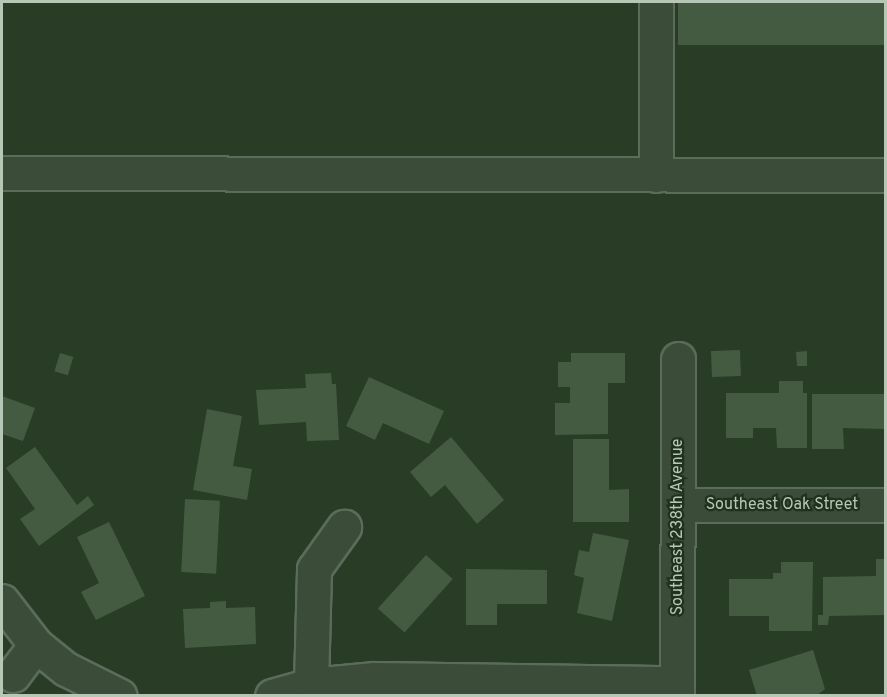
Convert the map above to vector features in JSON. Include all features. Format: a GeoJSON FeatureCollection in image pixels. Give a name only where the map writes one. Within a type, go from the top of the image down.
{"type":"FeatureCollection","features":[{"type":"Feature","properties":{"kind":"street"},"geometry":{"type":"LineString","coordinates":[[656,2],[656,175]]}},
{"type":"Feature","properties":{"kind":"street"},"geometry":{"type":"LineString","coordinates":[[2,172],[885,175]]}},
{"type":"Feature","properties":{"kind":"street","name":"Southeast 238th Avenue"},"geometry":{"type":"LineString","coordinates":[[677,689],[678,359]]}},
{"type":"Feature","properties":{"kind":"street","name":"Southeast Oak Street"},"geometry":{"type":"LineString","coordinates":[[678,506],[885,505]]}},
{"type":"Feature","properties":{"kind":"street"},"geometry":{"type":"LineString","coordinates":[[311,686],[314,569],[344,527]]}},
{"type":"Feature","properties":{"kind":"street"},"geometry":{"type":"LineString","coordinates":[[2,601],[36,645],[66,669],[120,696]]}},
{"type":"Feature","properties":{"kind":"street"},"geometry":{"type":"LineString","coordinates":[[13,675],[36,645]]}},
{"type":"Feature","properties":{"kind":"street"},"geometry":{"type":"LineString","coordinates":[[272,696],[311,686],[375,679],[677,689]]}},
{"type":"Feature","properties":{"kind":"building"},"geometry":{"type":"Polygon","coordinates":[[[678,2],[886,2],[886,45],[678,45],[678,2]]]}},
{"type":"Feature","properties":{"kind":"building"},"geometry":{"type":"Polygon","coordinates":[[[740,350],[741,376],[712,377],[711,351],[740,350]]]}},
{"type":"Feature","properties":{"kind":"building"},"geometry":{"type":"Polygon","coordinates":[[[807,351],[807,366],[797,366],[796,352],[807,351]]]}},
{"type":"Feature","properties":{"kind":"building"},"geometry":{"type":"Polygon","coordinates":[[[60,353],[73,357],[68,375],[54,371],[60,353]]]}},
{"type":"Feature","properties":{"kind":"building"},"geometry":{"type":"Polygon","coordinates":[[[571,353],[625,353],[625,383],[608,383],[608,434],[555,435],[555,403],[570,403],[570,387],[558,387],[558,362],[571,362],[571,353]]]}},
{"type":"Feature","properties":{"kind":"building"},"geometry":{"type":"Polygon","coordinates":[[[331,373],[332,384],[336,384],[339,440],[307,441],[306,422],[259,425],[256,390],[306,388],[305,374],[331,373]]]}},
{"type":"Feature","properties":{"kind":"building"},"geometry":{"type":"Polygon","coordinates":[[[369,377],[444,411],[429,444],[383,423],[375,440],[346,426],[369,377]]]}},
{"type":"Feature","properties":{"kind":"building"},"geometry":{"type":"Polygon","coordinates":[[[779,381],[803,381],[803,393],[807,393],[807,448],[777,448],[776,428],[753,428],[753,438],[726,438],[726,393],[779,393],[779,381]]]}},
{"type":"Feature","properties":{"kind":"building"},"geometry":{"type":"Polygon","coordinates":[[[812,394],[886,394],[886,429],[843,428],[844,449],[812,449],[812,394]]]}},
{"type":"Feature","properties":{"kind":"building"},"geometry":{"type":"Polygon","coordinates":[[[2,396],[35,408],[23,441],[2,434],[2,396]]]}},
{"type":"Feature","properties":{"kind":"building"},"geometry":{"type":"Polygon","coordinates":[[[207,409],[242,416],[233,466],[252,469],[247,500],[193,490],[207,409]]]}},
{"type":"Feature","properties":{"kind":"building"},"geometry":{"type":"Polygon","coordinates":[[[451,437],[504,500],[477,524],[445,485],[431,497],[410,472],[451,437]]]}},
{"type":"Feature","properties":{"kind":"building"},"geometry":{"type":"Polygon","coordinates":[[[573,439],[609,439],[609,490],[629,489],[629,522],[573,522],[573,439]]]}},
{"type":"Feature","properties":{"kind":"building"},"geometry":{"type":"Polygon","coordinates":[[[35,447],[77,505],[88,496],[94,505],[39,546],[20,519],[35,509],[6,468],[35,447]]]}},
{"type":"Feature","properties":{"kind":"building"},"geometry":{"type":"Polygon","coordinates":[[[185,499],[220,501],[216,574],[181,572],[185,499]]]}},
{"type":"Feature","properties":{"kind":"building"},"geometry":{"type":"Polygon","coordinates":[[[109,522],[145,596],[96,620],[81,592],[99,583],[77,537],[109,522]]]}},
{"type":"Feature","properties":{"kind":"building"},"geometry":{"type":"Polygon","coordinates":[[[593,533],[629,540],[612,621],[577,613],[584,578],[574,575],[579,550],[589,552],[593,533]]]}},
{"type":"Feature","properties":{"kind":"building"},"geometry":{"type":"Polygon","coordinates":[[[426,555],[453,579],[405,633],[378,609],[426,555]]]}},
{"type":"Feature","properties":{"kind":"building"},"geometry":{"type":"Polygon","coordinates":[[[876,559],[886,559],[886,615],[829,616],[828,625],[818,625],[818,615],[823,615],[823,577],[876,576],[876,559]]]}},
{"type":"Feature","properties":{"kind":"building"},"geometry":{"type":"Polygon","coordinates":[[[781,562],[813,562],[812,631],[769,631],[769,616],[729,616],[729,579],[773,579],[773,573],[781,573],[781,562]]]}},
{"type":"Feature","properties":{"kind":"building"},"geometry":{"type":"Polygon","coordinates":[[[466,569],[547,570],[547,604],[497,604],[497,625],[466,625],[466,569]]]}},
{"type":"Feature","properties":{"kind":"building"},"geometry":{"type":"Polygon","coordinates":[[[226,601],[226,608],[255,607],[256,644],[185,648],[183,609],[210,608],[210,602],[226,601]]]}},
{"type":"Feature","properties":{"kind":"building"},"geometry":{"type":"Polygon","coordinates":[[[813,650],[825,689],[816,696],[757,696],[749,670],[813,650]]]}}]}
